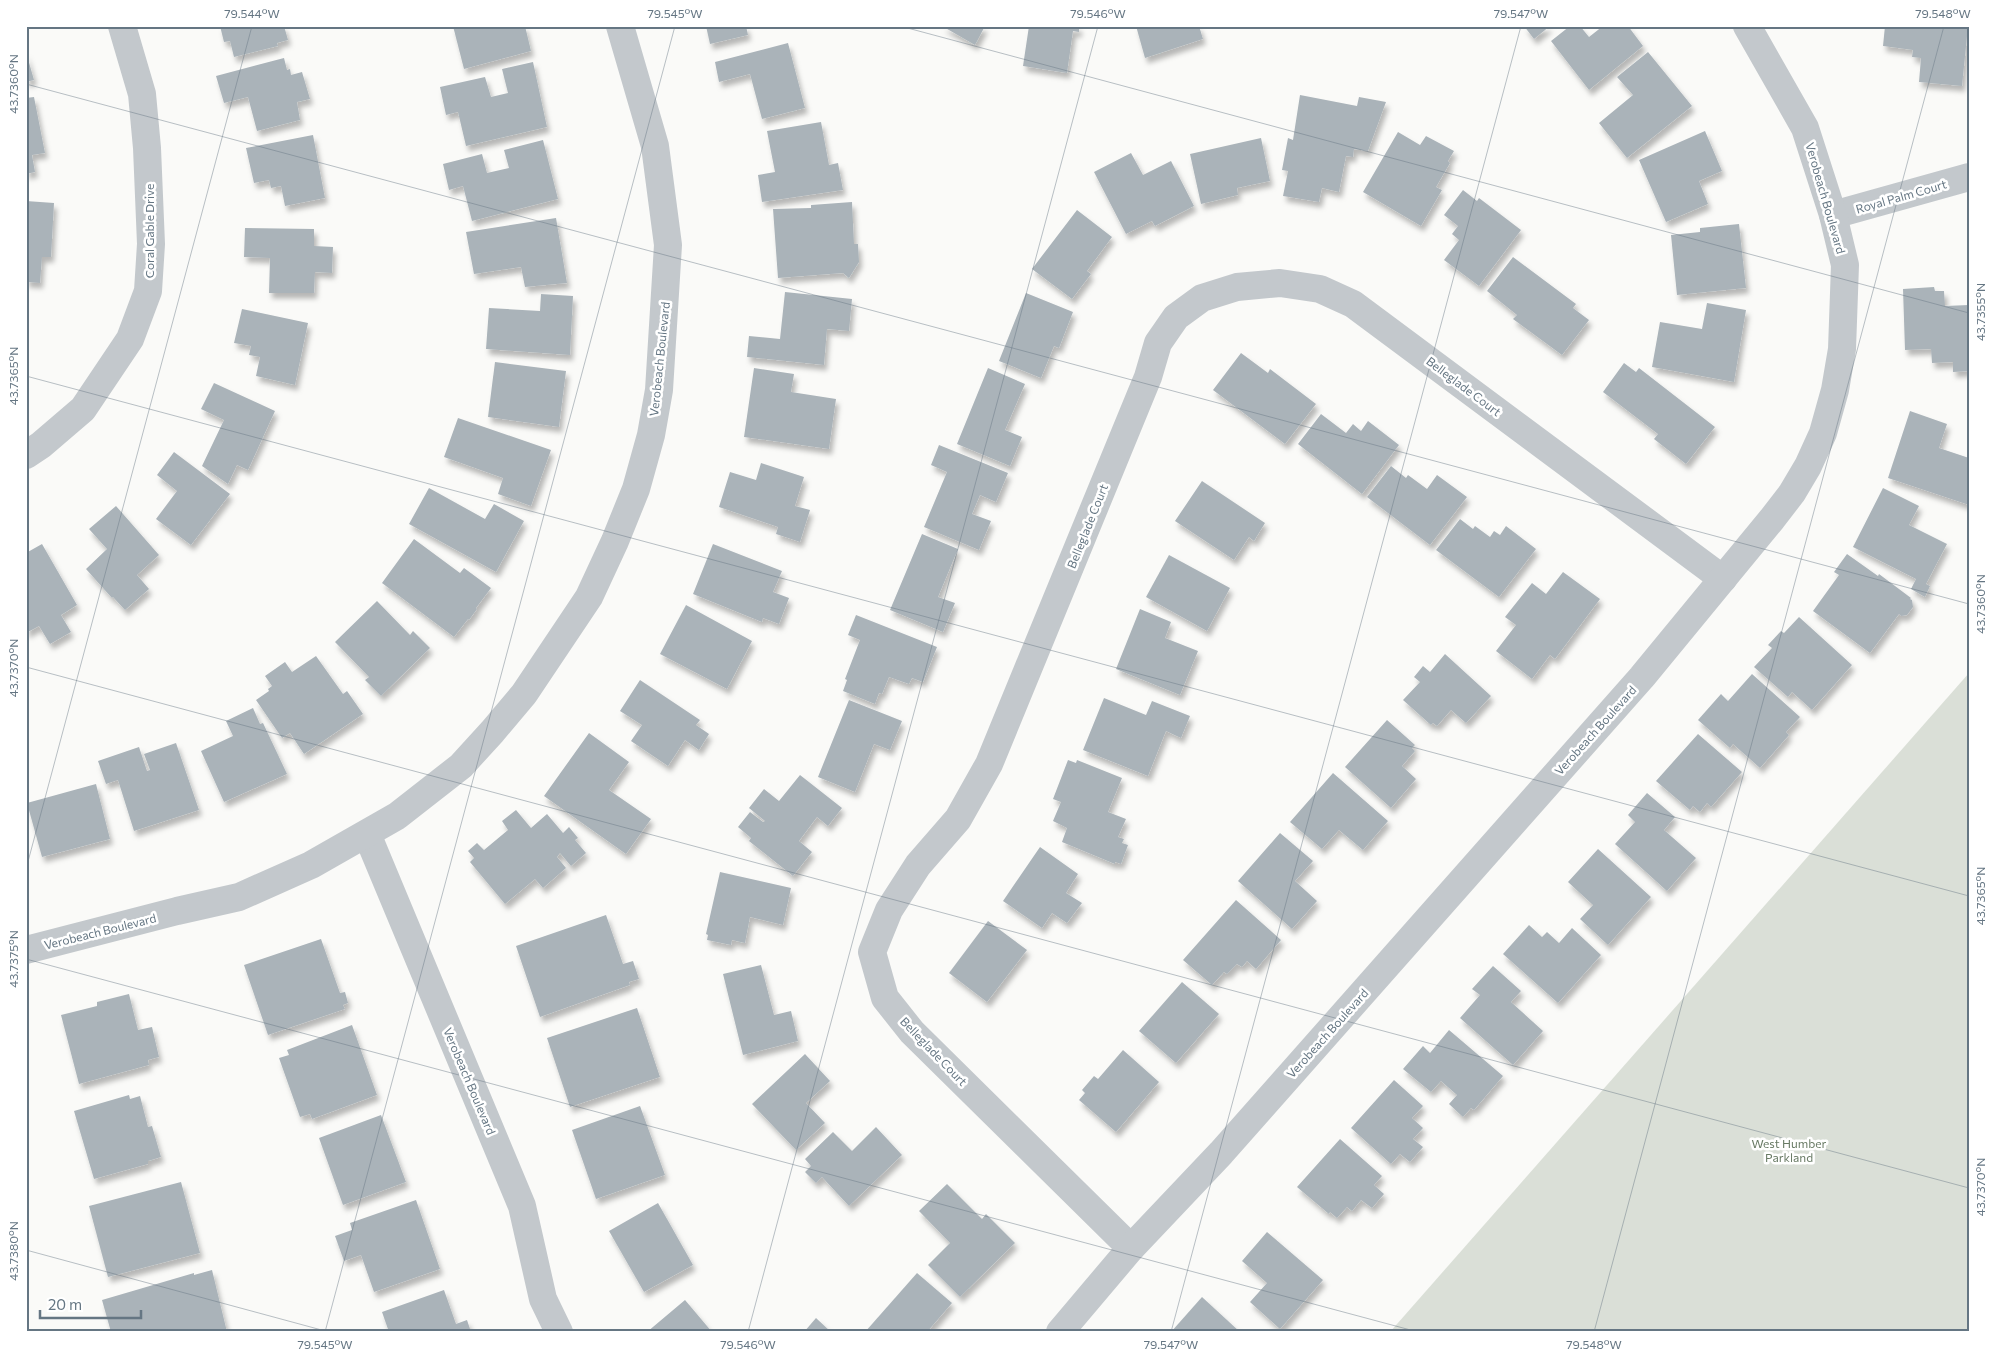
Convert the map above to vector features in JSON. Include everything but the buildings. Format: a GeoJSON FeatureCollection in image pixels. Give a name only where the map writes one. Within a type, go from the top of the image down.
{"type":"FeatureCollection","features":[{"type":"Feature","properties":{"kind":"street","name":"Coral Gable Drive"},"geometry":{"type":"LineString","coordinates":[[26,455],[41,445],[83,409],[130,338],[148,291],[151,244],[142,94],[122,26]]}},
{"type":"Feature","properties":{"kind":"street","name":"Verobeach Boulevard"},"geometry":{"type":"LineString","coordinates":[[26,950],[106,928],[238,897],[311,865],[396,816],[461,766],[524,694],[588,597],[615,541],[636,489],[651,435],[659,390],[668,245],[655,146],[620,26]]}},
{"type":"Feature","properties":{"kind":"street","name":"Verobeach Boulevard"},"geometry":{"type":"LineString","coordinates":[[1060,1332],[1130,1248],[1221,1153],[1642,677],[1792,493],[1808,466],[1823,433],[1836,390],[1842,349],[1845,265],[1833,215],[1805,128],[1747,26]]}},
{"type":"Feature","properties":{"kind":"street","name":"Royal Palm Court"},"geometry":{"type":"LineString","coordinates":[[1833,215],[1969,177]]}},
{"type":"Feature","properties":{"kind":"street","name":"Belleglade Court"},"geometry":{"type":"LineString","coordinates":[[1130,1248],[912,1032],[885,998],[872,952],[889,910],[918,865],[958,819],[989,764],[1148,377],[1158,343],[1176,317],[1202,298],[1220,292],[1237,287],[1280,283],[1320,290],[1353,304],[1723,579]]}},
{"type":"Feature","properties":{"kind":"street","name":"Verobeach Boulevard"},"geometry":{"type":"LineString","coordinates":[[367,834],[522,1206],[543,1299],[559,1332]]}},
{"type":"Feature","properties":{"kind":"green space","name":"West Humber Parkland"},"geometry":{"type":"Polygon","coordinates":[[[1969,673],[1969,1332],[1390,1332],[1969,673]]]}}]}
